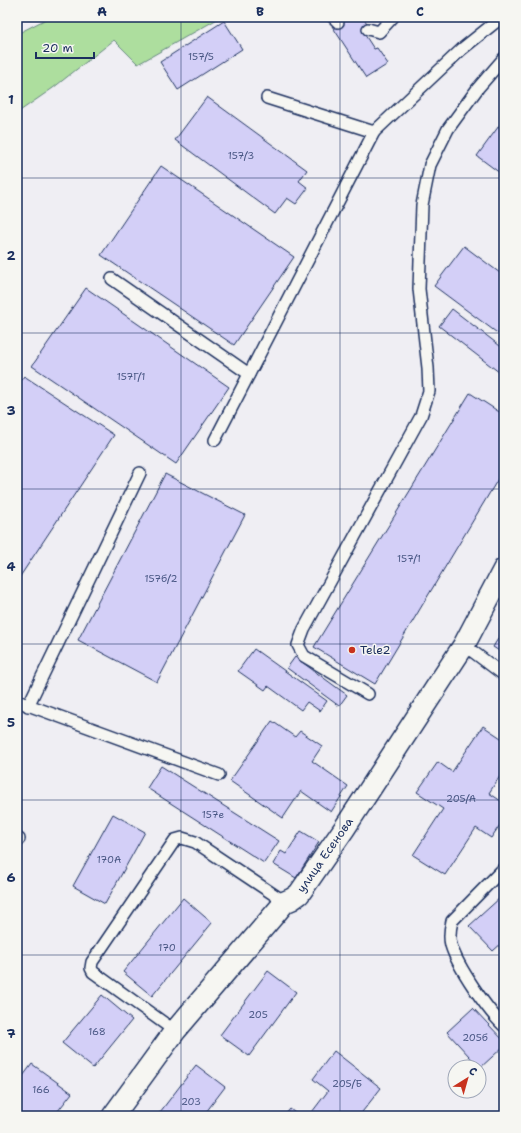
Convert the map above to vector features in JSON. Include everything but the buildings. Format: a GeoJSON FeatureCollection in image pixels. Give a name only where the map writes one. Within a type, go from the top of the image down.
{"type":"FeatureCollection","features":[{"type":"Feature","properties":{"kind":"street","name":"улица Есенова"},"geometry":{"type":"LineString","coordinates":[[113,1116],[175,1031],[285,902],[299,894],[344,829],[464,645],[504,570]]}},
{"type":"Feature","properties":{"kind":"lane"},"geometry":{"type":"LineString","coordinates":[[368,30],[379,32],[393,17]]}},
{"type":"Feature","properties":{"kind":"lane"},"geometry":{"type":"LineString","coordinates":[[215,440],[374,132],[462,49],[502,17]]}},
{"type":"Feature","properties":{"kind":"lane"},"geometry":{"type":"LineString","coordinates":[[368,694],[304,656],[298,646],[304,628],[421,416],[429,390],[419,289],[422,205],[430,165],[448,129],[478,88],[504,58]]}},
{"type":"Feature","properties":{"kind":"lane"},"geometry":{"type":"LineString","coordinates":[[267,98],[374,132]]}},
{"type":"Feature","properties":{"kind":"lane"},"geometry":{"type":"LineString","coordinates":[[112,280],[249,374]]}},
{"type":"Feature","properties":{"kind":"lane"},"geometry":{"type":"LineString","coordinates":[[28,706],[140,474]]}},
{"type":"Feature","properties":{"kind":"lane"},"geometry":{"type":"LineString","coordinates":[[464,645],[504,675]]}},
{"type":"Feature","properties":{"kind":"lane"},"geometry":{"type":"LineString","coordinates":[[17,701],[219,775]]}},
{"type":"Feature","properties":{"kind":"lane"},"geometry":{"type":"LineString","coordinates":[[175,1031],[93,972],[91,968],[92,962],[175,840],[182,838],[194,842],[285,902]]}},
{"type":"Feature","properties":{"kind":"lane"},"geometry":{"type":"LineString","coordinates":[[504,868],[452,921],[449,932],[451,946],[463,970],[497,1019],[504,1026]]}},
{"type":"Feature","properties":{"kind":"green space"},"geometry":{"type":"Polygon","coordinates":[[[50,17],[221,17],[138,64],[114,40],[53,88],[17,113],[17,34],[50,17]]]}},
{"type":"Feature","properties":{"kind":"place","name":"Tele2"},"geometry":{"type":"Point","coordinates":[352,650]}}]}
